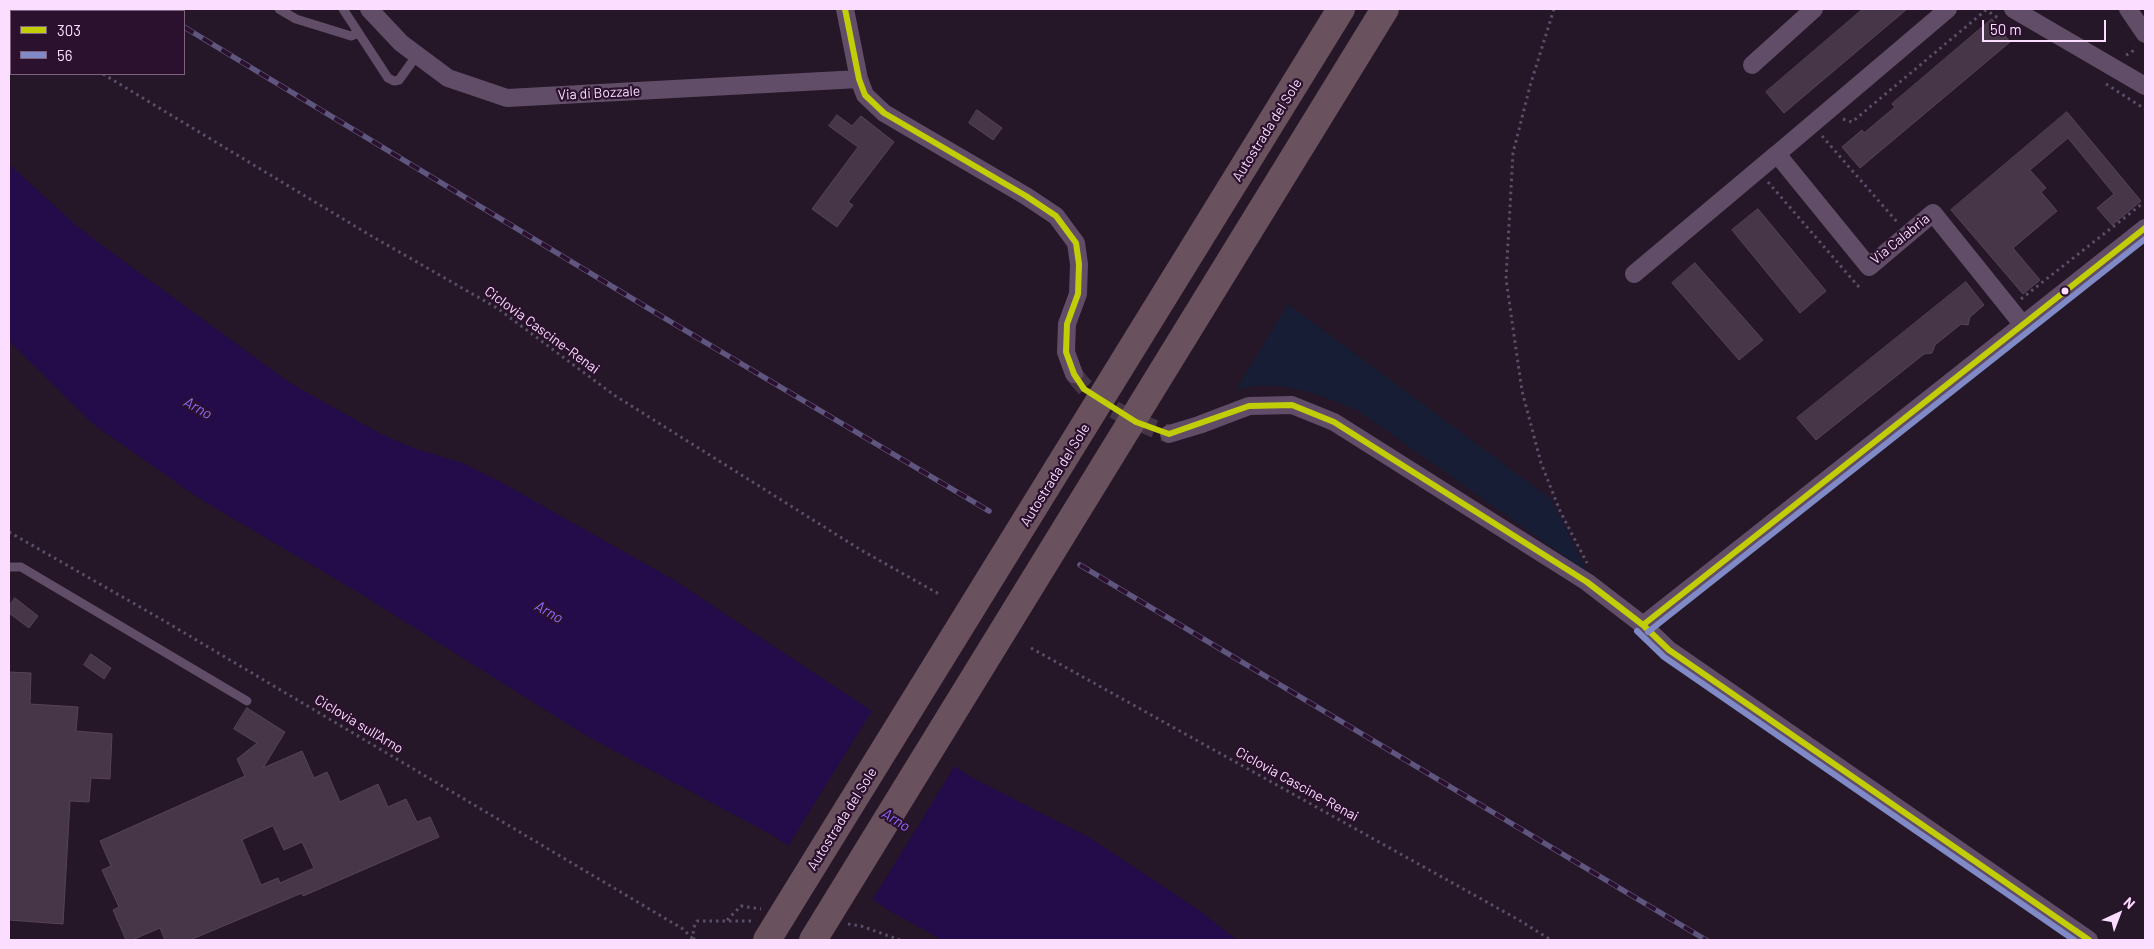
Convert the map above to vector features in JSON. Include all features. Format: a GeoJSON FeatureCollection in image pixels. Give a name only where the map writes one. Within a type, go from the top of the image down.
{"type":"FeatureCollection","features":[{"type":"Feature","properties":{"kind":"highway","name":"Autostrada del Sole"},"geometry":{"type":"LineString","coordinates":[[767,940],[1341,9]]}},
{"type":"Feature","properties":{"kind":"highway"},"geometry":{"type":"LineString","coordinates":[[813,940],[1385,9]]}},
{"type":"Feature","properties":{"kind":"street","name":"Via di Bozzale"},"geometry":{"type":"LineString","coordinates":[[369,9],[401,43],[448,78],[507,98],[859,79]]}},
{"type":"Feature","properties":{"kind":"street"},"geometry":{"type":"LineString","coordinates":[[845,9],[859,79],[865,95],[884,113],[1026,196],[1056,216],[1076,243],[1079,264],[1078,294],[1067,324],[1066,352],[1074,374]]}},
{"type":"Feature","properties":{"kind":"street"},"geometry":{"type":"LineString","coordinates":[[1752,65],[1814,9]]}},
{"type":"Feature","properties":{"kind":"street"},"geometry":{"type":"LineString","coordinates":[[1634,274],[1948,9]]}},
{"type":"Feature","properties":{"kind":"street"},"geometry":{"type":"LineString","coordinates":[[2013,9],[2145,86]]}},
{"type":"Feature","properties":{"kind":"street"},"geometry":{"type":"LineString","coordinates":[[2128,9],[2141,39]]}},
{"type":"Feature","properties":{"kind":"street","name":"Via Calabria"},"geometry":{"type":"LineString","coordinates":[[1777,154],[1869,267],[1933,213],[2023,325]]}},
{"type":"Feature","properties":{"kind":"street"},"geometry":{"type":"LineString","coordinates":[[1643,625],[2145,228]]}},
{"type":"Feature","properties":{"kind":"street"},"geometry":{"type":"LineString","coordinates":[[1169,434],[1248,406],[1292,405],[1334,422],[1587,582],[1643,625],[1669,650],[2089,940]]}},
{"type":"Feature","properties":{"kind":"lane"},"geometry":{"type":"LineString","coordinates":[[279,9],[296,20],[350,36],[358,33]]}},
{"type":"Feature","properties":{"kind":"lane"},"geometry":{"type":"LineString","coordinates":[[342,9],[388,78],[394,81],[399,80],[417,55]]}},
{"type":"Feature","properties":{"kind":"lane"},"geometry":{"type":"LineString","coordinates":[[9,567],[21,568],[246,701]]}},
{"type":"Feature","properties":{"kind":"path"},"geometry":{"type":"LineString","coordinates":[[1554,9],[1530,86],[1514,153],[1506,278],[1522,391],[1541,463],[1560,511],[1589,566]]}},
{"type":"Feature","properties":{"kind":"path"},"geometry":{"type":"LineString","coordinates":[[1838,117],[1852,122],[1986,10]]}},
{"type":"Feature","properties":{"kind":"path"},"geometry":{"type":"LineString","coordinates":[[2117,53],[2126,55],[2131,53],[2141,39]]}},
{"type":"Feature","properties":{"kind":"path","name":"Ciclovia Cascine-Renai"},"geometry":{"type":"LineString","coordinates":[[105,75],[368,234],[497,308],[614,395],[861,550],[939,594]]}},
{"type":"Feature","properties":{"kind":"path"},"geometry":{"type":"LineString","coordinates":[[1763,176],[1858,286],[1865,280]]}},
{"type":"Feature","properties":{"kind":"path"},"geometry":{"type":"LineString","coordinates":[[2020,300],[2142,204],[2145,204]]}},
{"type":"Feature","properties":{"kind":"path","name":"Ciclovia sull'Arno"},"geometry":{"type":"LineString","coordinates":[[9,533],[161,619],[683,929],[694,940]]}},
{"type":"Feature","properties":{"kind":"path","name":"Ciclovia Cascine-Renai"},"geometry":{"type":"LineString","coordinates":[[1031,648],[1519,920],[1551,940]]}},
{"type":"Feature","properties":{"kind":"path"},"geometry":{"type":"LineString","coordinates":[[694,940],[693,929],[697,921],[726,920]]}},
{"type":"Feature","properties":{"kind":"shaded area"},"geometry":{"type":"Polygon","coordinates":[[[1288,304],[1551,499],[1588,573],[1360,412],[1315,394],[1283,387],[1267,386],[1236,390],[1288,304]]]}},
{"type":"Feature","properties":{"kind":"water","name":"Arno"},"geometry":{"type":"Polygon","coordinates":[[[9,164],[78,227],[290,383],[381,434],[416,449],[463,463],[501,482],[674,580],[971,777],[1090,838],[1196,908],[1237,940],[942,940],[890,911],[772,835],[587,736],[361,594],[200,499],[93,424],[9,341],[9,164]]]}},
{"type":"Feature","properties":{"kind":"pier"},"geometry":{"type":"Polygon","coordinates":[[[873,709],[956,764],[871,902],[787,848],[873,709]]]}},
{"type":"Feature","properties":{"kind":"building"},"geometry":{"type":"Polygon","coordinates":[[[1863,9],[1907,9],[1784,113],[1766,92],[1863,9]]]}},
{"type":"Feature","properties":{"kind":"building"},"geometry":{"type":"Polygon","coordinates":[[[1992,19],[2010,42],[1860,168],[1842,147],[1862,130],[1864,133],[1895,107],[1892,104],[1992,19]]]}},
{"type":"Feature","properties":{"kind":"building"},"geometry":{"type":"Polygon","coordinates":[[[977,110],[1002,128],[993,140],[969,123],[977,110]]]}},
{"type":"Feature","properties":{"kind":"building"},"geometry":{"type":"Polygon","coordinates":[[[2067,112],[2141,201],[2112,225],[2097,208],[2114,194],[2068,138],[2030,170],[2046,188],[2041,192],[2057,211],[2013,248],[2040,280],[2023,294],[1951,210],[2067,112]]]}},
{"type":"Feature","properties":{"kind":"building"},"geometry":{"type":"Polygon","coordinates":[[[837,115],[852,126],[861,116],[894,142],[848,202],[853,205],[837,227],[812,209],[858,147],[829,126],[837,115]]]}},
{"type":"Feature","properties":{"kind":"building"},"geometry":{"type":"Polygon","coordinates":[[[1758,209],[1826,291],[1800,313],[1732,230],[1758,209]]]}},
{"type":"Feature","properties":{"kind":"building"},"geometry":{"type":"Polygon","coordinates":[[[1695,263],[1763,340],[1739,360],[1672,283],[1695,263]]]}},
{"type":"Feature","properties":{"kind":"building"},"geometry":{"type":"Polygon","coordinates":[[[1966,282],[1984,305],[1970,317],[1968,325],[1961,324],[1935,345],[1932,353],[1924,354],[1816,440],[1797,418],[1966,282]]]}},
{"type":"Feature","properties":{"kind":"building"},"geometry":{"type":"Polygon","coordinates":[[[15,598],[38,616],[29,628],[9,613],[9,606],[15,598]]]}},
{"type":"Feature","properties":{"kind":"building"},"geometry":{"type":"Polygon","coordinates":[[[91,654],[111,668],[104,679],[84,665],[91,654]]]}},
{"type":"Feature","properties":{"kind":"building"},"geometry":{"type":"Polygon","coordinates":[[[9,672],[31,673],[30,704],[78,707],[76,731],[112,734],[110,779],[91,778],[89,802],[70,801],[63,924],[9,920],[9,672]]]}},
{"type":"Feature","properties":{"kind":"building"},"geometry":{"type":"Polygon","coordinates":[[[247,708],[285,732],[263,768],[302,751],[314,778],[327,772],[340,802],[378,784],[388,807],[406,799],[417,822],[430,817],[439,837],[303,896],[302,893],[190,940],[165,940],[160,928],[132,940],[126,940],[113,910],[119,907],[102,870],[111,866],[100,841],[245,776],[237,759],[257,743],[234,729],[247,708]],[[273,826],[242,840],[261,885],[278,878],[280,883],[314,868],[302,842],[284,850],[273,826]]]}},
{"type":"Feature","properties":{"kind":"tunnel"},"geometry":{"type":"LineString","coordinates":[[1074,374],[1093,395],[1104,403],[1130,418],[1169,434]]}},
{"type":"Feature","properties":{"kind":"railway"},"geometry":{"type":"LineString","coordinates":[[185,28],[666,319],[989,511]]}},
{"type":"Feature","properties":{"kind":"railway"},"geometry":{"type":"LineString","coordinates":[[1080,565],[1706,940]]}},
{"type":"Feature","properties":{"kind":"transit line","name":"303"},"geometry":{"type":"LineString","coordinates":[[845,9],[859,79],[865,95],[884,113],[1026,196],[1056,216],[1076,243],[1079,264],[1078,294],[1067,324],[1066,352],[1074,374],[1084,389],[1136,422],[1169,434],[1249,406],[1292,405],[1334,422],[1587,582],[1643,625],[1669,650],[2089,940]]}},
{"type":"Feature","properties":{"kind":"transit line","name":"303"},"geometry":{"type":"LineString","coordinates":[[1643,625],[2145,228]]}},
{"type":"Feature","properties":{"kind":"transit line","name":"56"},"geometry":{"type":"LineString","coordinates":[[1648,632],[2145,239]]}},
{"type":"Feature","properties":{"kind":"transit line","name":"56"},"geometry":{"type":"LineString","coordinates":[[1637,631],[1664,657],[2074,940]]}}]}
